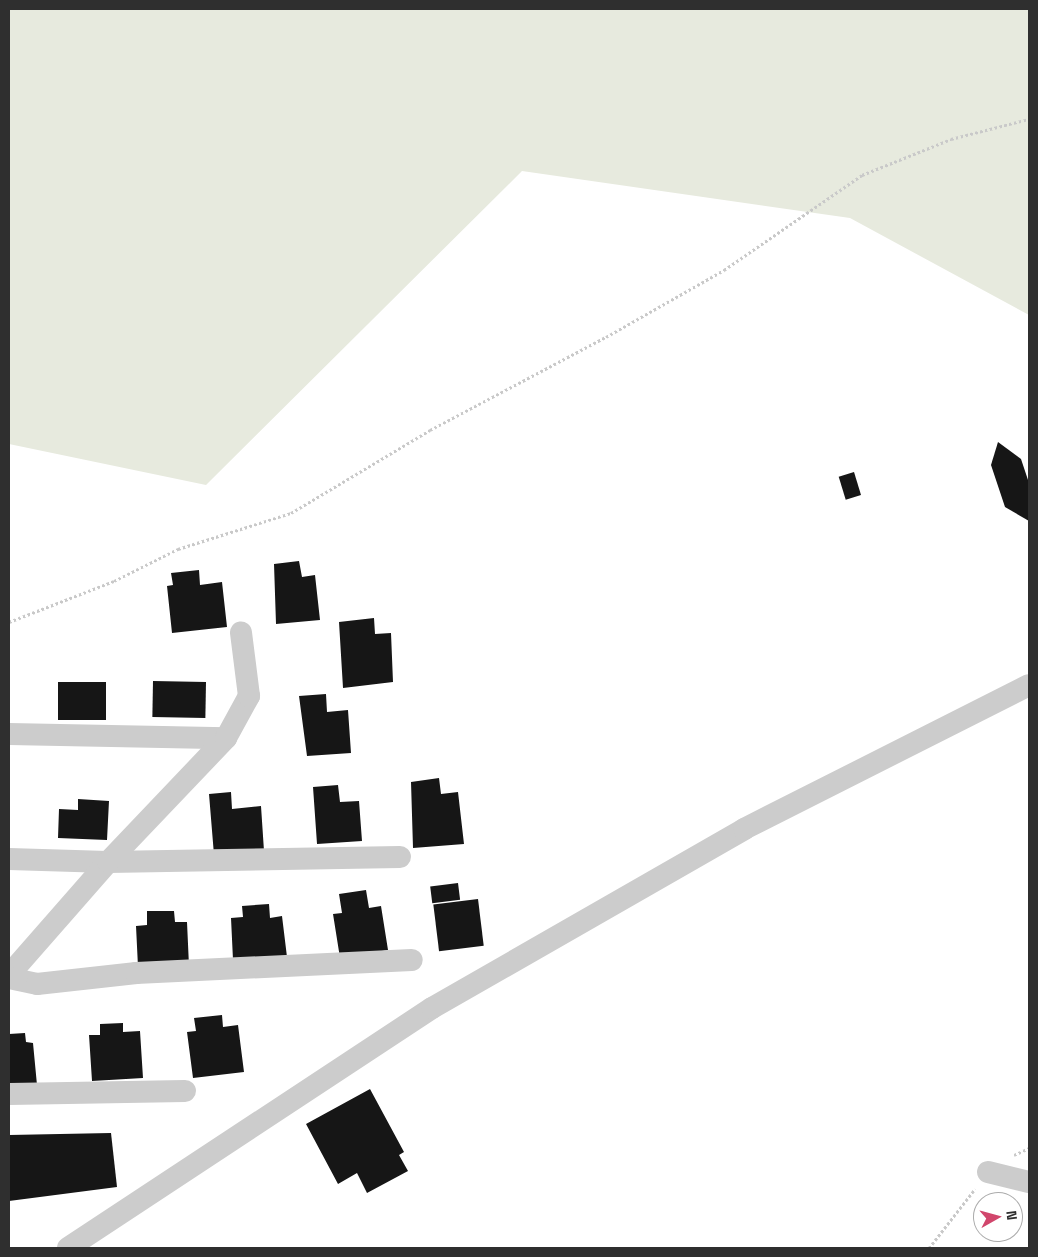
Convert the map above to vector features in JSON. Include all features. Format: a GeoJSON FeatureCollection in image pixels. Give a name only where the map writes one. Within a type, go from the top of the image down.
{"type":"FeatureCollection","features":[{"type":"Feature","properties":{"kind":"street"},"geometry":{"type":"LineString","coordinates":[[240,633],[249,696],[226,738],[108,862],[9,977],[37,984],[136,973],[412,960]]}},
{"type":"Feature","properties":{"kind":"street"},"geometry":{"type":"LineString","coordinates":[[68,1248],[432,1008],[744,829],[1029,684]]}},
{"type":"Feature","properties":{"kind":"street"},"geometry":{"type":"LineString","coordinates":[[9,734],[226,738]]}},
{"type":"Feature","properties":{"kind":"street"},"geometry":{"type":"LineString","coordinates":[[9,859],[108,862],[400,857]]}},
{"type":"Feature","properties":{"kind":"street"},"geometry":{"type":"LineString","coordinates":[[9,1094],[185,1090]]}},
{"type":"Feature","properties":{"kind":"street"},"geometry":{"type":"LineString","coordinates":[[988,1172],[1029,1182]]}},
{"type":"Feature","properties":{"kind":"path"},"geometry":{"type":"LineString","coordinates":[[9,622],[114,581],[178,549],[291,513],[430,430],[606,337],[724,270],[862,176],[952,140],[1029,119]]}},
{"type":"Feature","properties":{"kind":"shaded area"},"geometry":{"type":"Polygon","coordinates":[[[9,9],[1029,9],[1029,315],[850,218],[522,171],[206,485],[9,444],[9,9]]]}},
{"type":"Feature","properties":{"kind":"building"},"geometry":{"type":"Polygon","coordinates":[[[998,442],[1021,459],[1029,483],[1029,521],[1005,507],[991,465],[998,442]]]}},
{"type":"Feature","properties":{"kind":"building"},"geometry":{"type":"Polygon","coordinates":[[[854,472],[861,495],[846,500],[839,477],[854,472]]]}},
{"type":"Feature","properties":{"kind":"building"},"geometry":{"type":"Polygon","coordinates":[[[299,561],[302,577],[315,575],[320,620],[276,624],[274,564],[299,561]]]}},
{"type":"Feature","properties":{"kind":"building"},"geometry":{"type":"Polygon","coordinates":[[[199,570],[200,585],[222,582],[227,627],[172,633],[167,586],[173,585],[171,573],[199,570]]]}},
{"type":"Feature","properties":{"kind":"building"},"geometry":{"type":"Polygon","coordinates":[[[374,618],[375,634],[391,633],[393,682],[343,688],[339,622],[374,618]]]}},
{"type":"Feature","properties":{"kind":"building"},"geometry":{"type":"Polygon","coordinates":[[[153,681],[206,682],[205,718],[152,717],[153,681]]]}},
{"type":"Feature","properties":{"kind":"building"},"geometry":{"type":"Polygon","coordinates":[[[58,682],[106,682],[106,720],[58,720],[58,682]]]}},
{"type":"Feature","properties":{"kind":"building"},"geometry":{"type":"Polygon","coordinates":[[[326,694],[327,712],[348,710],[351,753],[307,756],[299,696],[326,694]]]}},
{"type":"Feature","properties":{"kind":"building"},"geometry":{"type":"Polygon","coordinates":[[[439,778],[441,794],[458,792],[464,844],[413,848],[411,782],[439,778]]]}},
{"type":"Feature","properties":{"kind":"building"},"geometry":{"type":"Polygon","coordinates":[[[338,785],[340,802],[359,801],[362,841],[317,844],[313,787],[338,785]]]}},
{"type":"Feature","properties":{"kind":"building"},"geometry":{"type":"Polygon","coordinates":[[[231,792],[232,809],[261,806],[264,851],[214,855],[209,794],[231,792]]]}},
{"type":"Feature","properties":{"kind":"building"},"geometry":{"type":"Polygon","coordinates":[[[78,799],[109,801],[107,840],[58,838],[59,809],[78,810],[78,799]]]}},
{"type":"Feature","properties":{"kind":"building"},"geometry":{"type":"Polygon","coordinates":[[[458,883],[460,900],[432,903],[430,886],[458,883]]]}},
{"type":"Feature","properties":{"kind":"building"},"geometry":{"type":"Polygon","coordinates":[[[366,890],[369,908],[381,906],[388,950],[340,958],[333,914],[342,913],[339,894],[366,890]]]}},
{"type":"Feature","properties":{"kind":"building"},"geometry":{"type":"Polygon","coordinates":[[[478,899],[484,946],[439,951],[433,904],[478,899]]]}},
{"type":"Feature","properties":{"kind":"building"},"geometry":{"type":"Polygon","coordinates":[[[269,904],[270,918],[282,916],[287,957],[233,960],[231,918],[243,917],[242,906],[269,904]]]}},
{"type":"Feature","properties":{"kind":"building"},"geometry":{"type":"Polygon","coordinates":[[[147,911],[174,911],[175,922],[187,922],[189,966],[138,967],[136,926],[147,925],[147,911]]]}},
{"type":"Feature","properties":{"kind":"building"},"geometry":{"type":"Polygon","coordinates":[[[222,1015],[223,1027],[238,1025],[244,1072],[193,1078],[187,1032],[196,1031],[194,1018],[222,1015]]]}},
{"type":"Feature","properties":{"kind":"building"},"geometry":{"type":"Polygon","coordinates":[[[123,1023],[123,1032],[140,1031],[143,1078],[92,1081],[89,1035],[100,1035],[100,1024],[123,1023]]]}},
{"type":"Feature","properties":{"kind":"building"},"geometry":{"type":"Polygon","coordinates":[[[25,1033],[26,1042],[33,1043],[37,1085],[9,1088],[9,1034],[25,1033]]]}},
{"type":"Feature","properties":{"kind":"building"},"geometry":{"type":"Polygon","coordinates":[[[370,1089],[404,1152],[399,1155],[408,1171],[367,1193],[357,1173],[338,1184],[306,1124],[370,1089]]]}},
{"type":"Feature","properties":{"kind":"building"},"geometry":{"type":"Polygon","coordinates":[[[111,1133],[117,1187],[9,1201],[9,1135],[111,1133]]]}}]}
